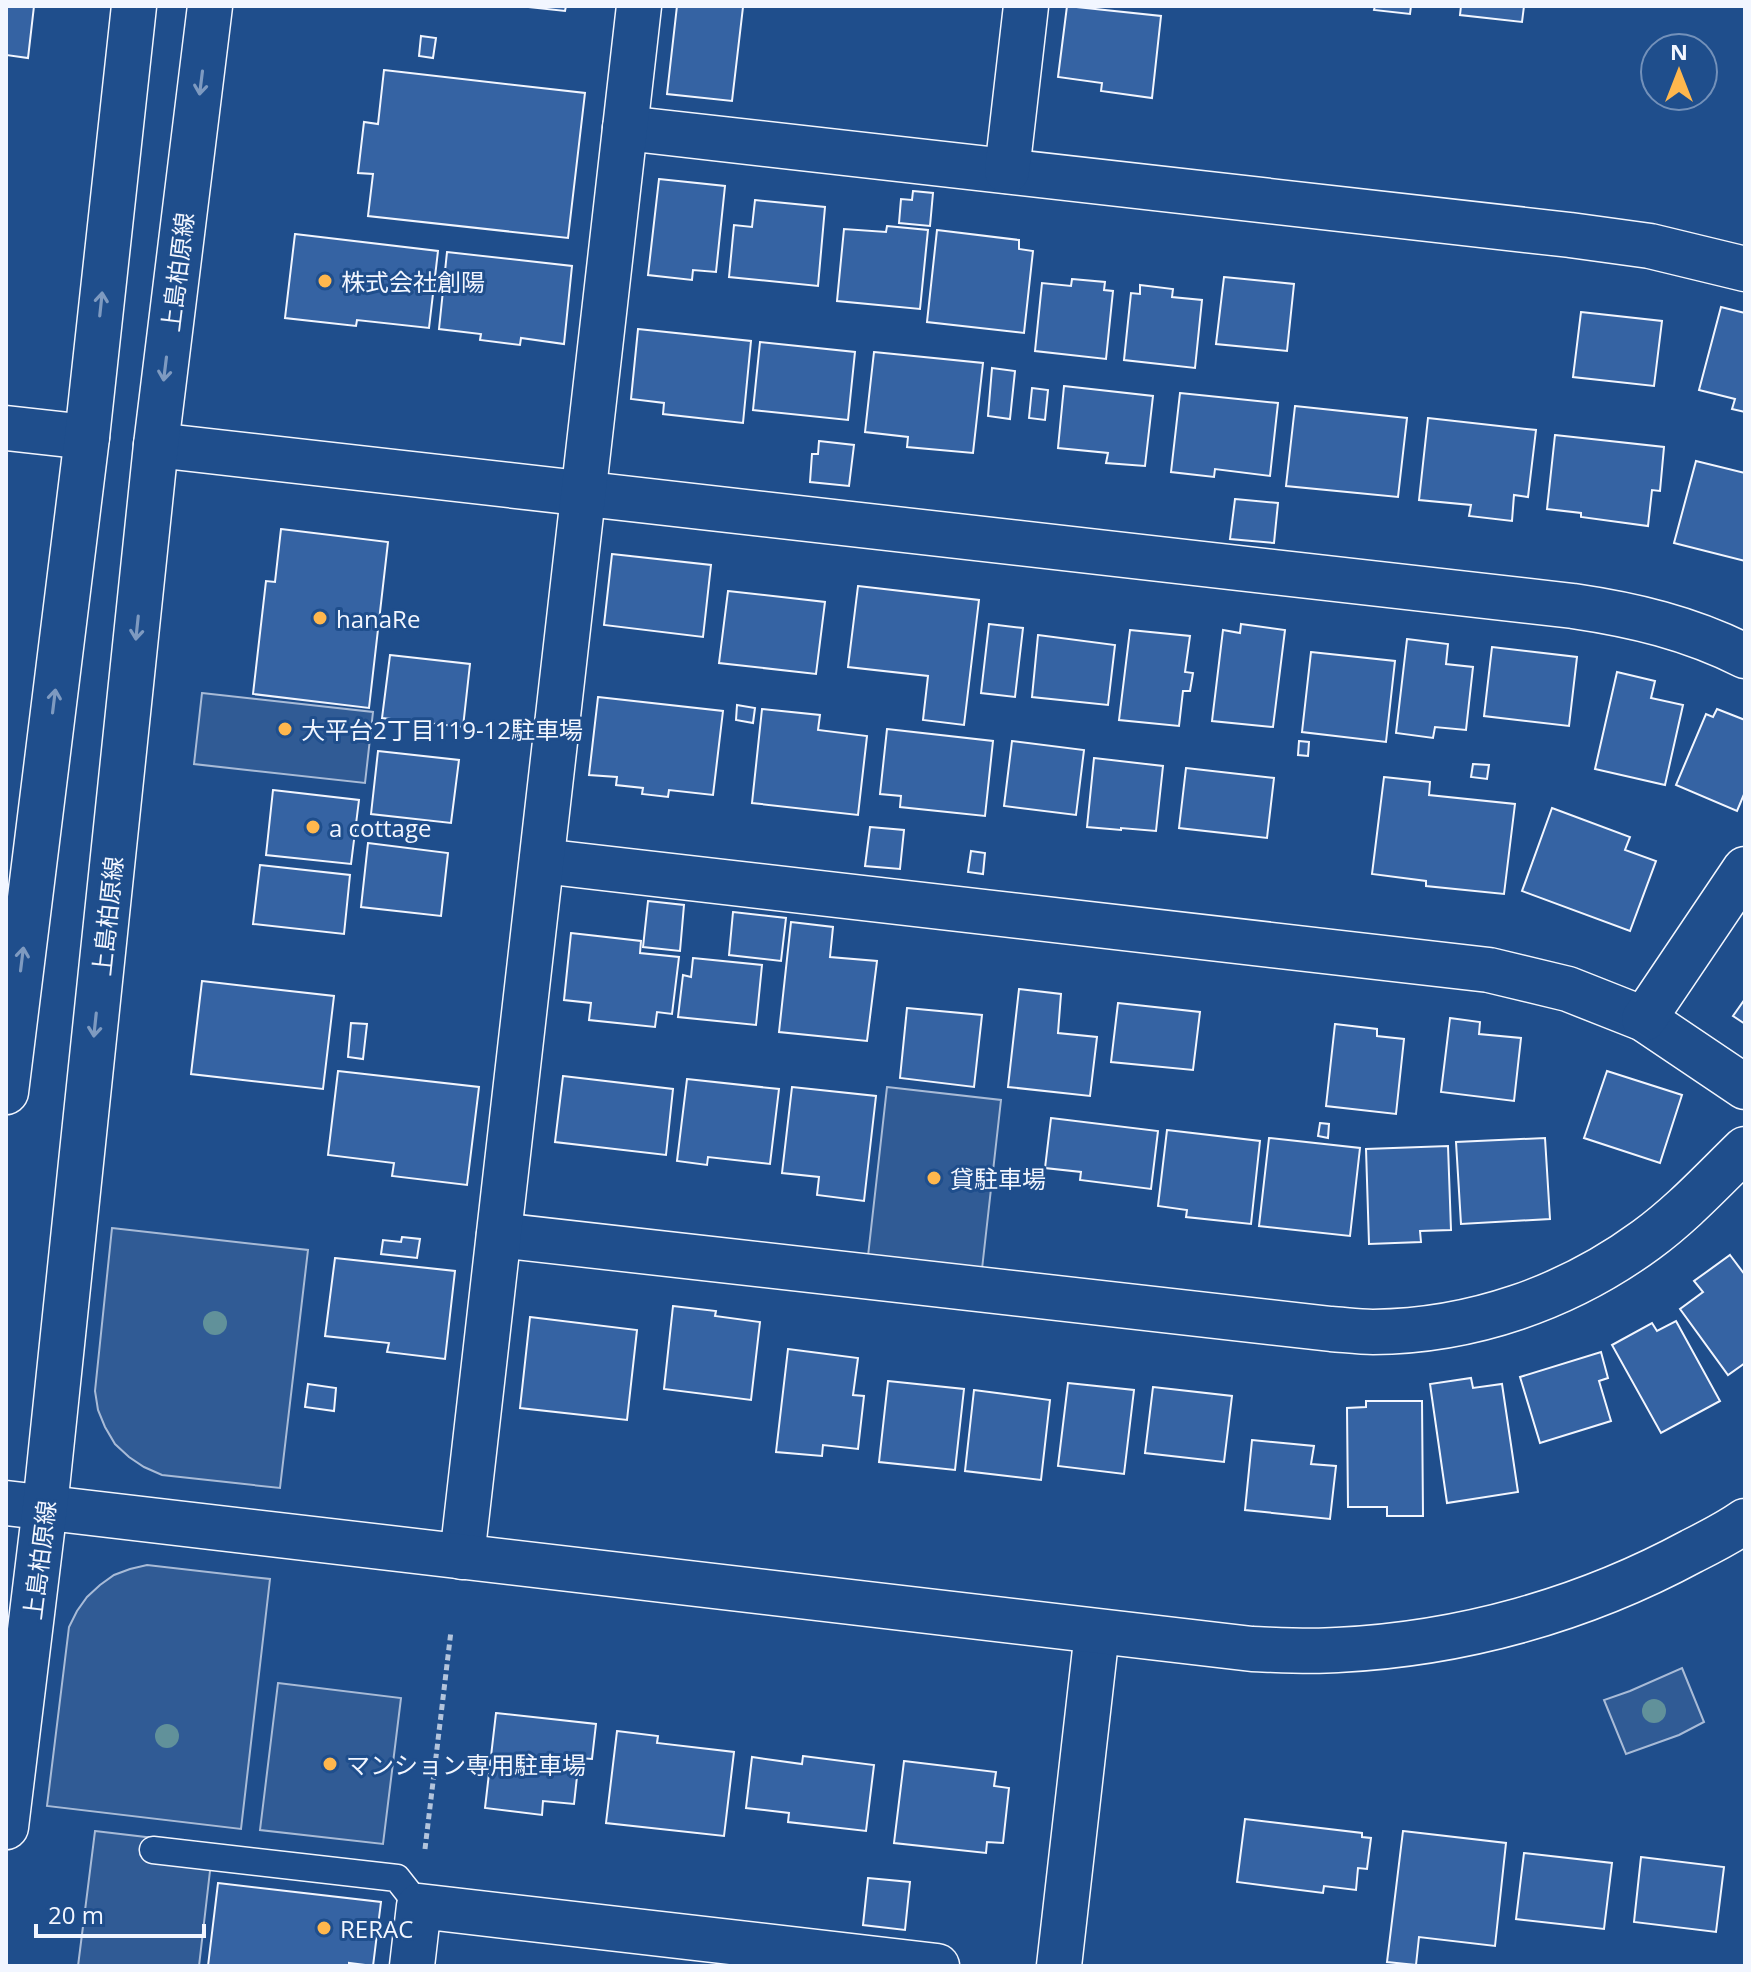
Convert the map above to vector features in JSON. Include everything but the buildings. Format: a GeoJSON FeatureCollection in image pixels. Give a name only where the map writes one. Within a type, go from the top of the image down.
{"type":"FeatureCollection","features":[{"type":"Feature","properties":{"kind":"street"},"geometry":{"type":"LineString","coordinates":[[6,1092],[87,437],[134,6]]}},
{"type":"Feature","properties":{"kind":"street","name":"上島柏原線"},"geometry":{"type":"LineString","coordinates":[[6,1827],[26,1505],[210,6]]}},
{"type":"Feature","properties":{"kind":"street"},"geometry":{"type":"LineString","coordinates":[[462,1557],[639,6]]}},
{"type":"Feature","properties":{"kind":"street"},"geometry":{"type":"LineString","coordinates":[[1007,171],[1026,6]]}},
{"type":"Feature","properties":{"kind":"street"},"geometry":{"type":"LineString","coordinates":[[625,128],[1583,237],[1650,246],[1745,269]]}},
{"type":"Feature","properties":{"kind":"street"},"geometry":{"type":"LineString","coordinates":[[6,428],[87,437]]}},
{"type":"Feature","properties":{"kind":"street"},"geometry":{"type":"LineString","coordinates":[[156,445],[1573,606],[1624,613],[1673,626],[1745,656]]}},
{"type":"Feature","properties":{"kind":"street"},"geometry":{"type":"LineString","coordinates":[[542,861],[1489,970],[1568,989],[1644,1019],[1745,1087]]}},
{"type":"Feature","properties":{"kind":"street"},"geometry":{"type":"LineString","coordinates":[[1644,1019],[1745,869]]}},
{"type":"Feature","properties":{"kind":"street"},"geometry":{"type":"LineString","coordinates":[[499,1235],[1373,1332],[1457,1323],[1499,1314],[1578,1283],[1649,1238],[1745,1149]]}},
{"type":"Feature","properties":{"kind":"street"},"geometry":{"type":"LineString","coordinates":[[26,1505],[1097,1632],[1252,1649],[1336,1650],[1420,1642],[1502,1626],[1583,1601],[1660,1569],[1745,1521]]}},
{"type":"Feature","properties":{"kind":"street"},"geometry":{"type":"LineString","coordinates":[[1059,1966],[1097,1632]]}},
{"type":"Feature","properties":{"kind":"street"},"geometry":{"type":"LineString","coordinates":[[412,1966],[419,1906],[937,1966]]}},
{"type":"Feature","properties":{"kind":"lane"},"geometry":{"type":"LineString","coordinates":[[153,1850],[397,1878],[419,1906]]}},
{"type":"Feature","properties":{"kind":"path"},"geometry":{"type":"LineString","coordinates":[[419,1906],[451,1631]]}},
{"type":"Feature","properties":{"kind":"shaded area","name":"大平台2丁目119-12駐車場"},"geometry":{"type":"Polygon","coordinates":[[[202,693],[373,712],[365,783],[194,764],[202,693]]]}},
{"type":"Feature","properties":{"kind":"shaded area","name":"貸駐車場"},"geometry":{"type":"Polygon","coordinates":[[[887,1087],[1001,1100],[982,1269],[868,1256],[887,1087]]]}},
{"type":"Feature","properties":{"kind":"shaded area"},"geometry":{"type":"Polygon","coordinates":[[[112,1228],[308,1250],[280,1488],[162,1475],[144,1467],[115,1444],[98,1410],[95,1391],[112,1228]]]}},
{"type":"Feature","properties":{"kind":"shaded area"},"geometry":{"type":"Polygon","coordinates":[[[147,1565],[270,1579],[241,1829],[47,1806],[69,1627],[87,1597],[100,1585],[114,1575],[147,1565]]]}},
{"type":"Feature","properties":{"kind":"shaded area"},"geometry":{"type":"Polygon","coordinates":[[[1682,1668],[1704,1722],[1679,1735],[1626,1754],[1604,1700],[1682,1668]]]}},
{"type":"Feature","properties":{"kind":"shaded area","name":"マンション専用駐車場"},"geometry":{"type":"Polygon","coordinates":[[[278,1683],[401,1698],[383,1844],[260,1830],[278,1683]]]}},
{"type":"Feature","properties":{"kind":"shaded area"},"geometry":{"type":"Polygon","coordinates":[[[95,1831],[213,1845],[199,1966],[78,1966],[95,1831]]]}},
{"type":"Feature","properties":{"kind":"place","name":"株式会社創陽"},"geometry":{"type":"Point","coordinates":[325,281]}},
{"type":"Feature","properties":{"kind":"place","name":"hanaRe"},"geometry":{"type":"Point","coordinates":[320,618]}},
{"type":"Feature","properties":{"kind":"place","name":"大平台2丁目119-12駐車場"},"geometry":{"type":"Point","coordinates":[285,729]}},
{"type":"Feature","properties":{"kind":"place","name":"a cottage"},"geometry":{"type":"Point","coordinates":[313,827]}},
{"type":"Feature","properties":{"kind":"place","name":"貸駐車場"},"geometry":{"type":"Point","coordinates":[934,1178]}},
{"type":"Feature","properties":{"kind":"place","name":"マンション専用駐車場"},"geometry":{"type":"Point","coordinates":[330,1764]}},
{"type":"Feature","properties":{"kind":"place","name":"RERAC"},"geometry":{"type":"Point","coordinates":[324,1928]}}]}
